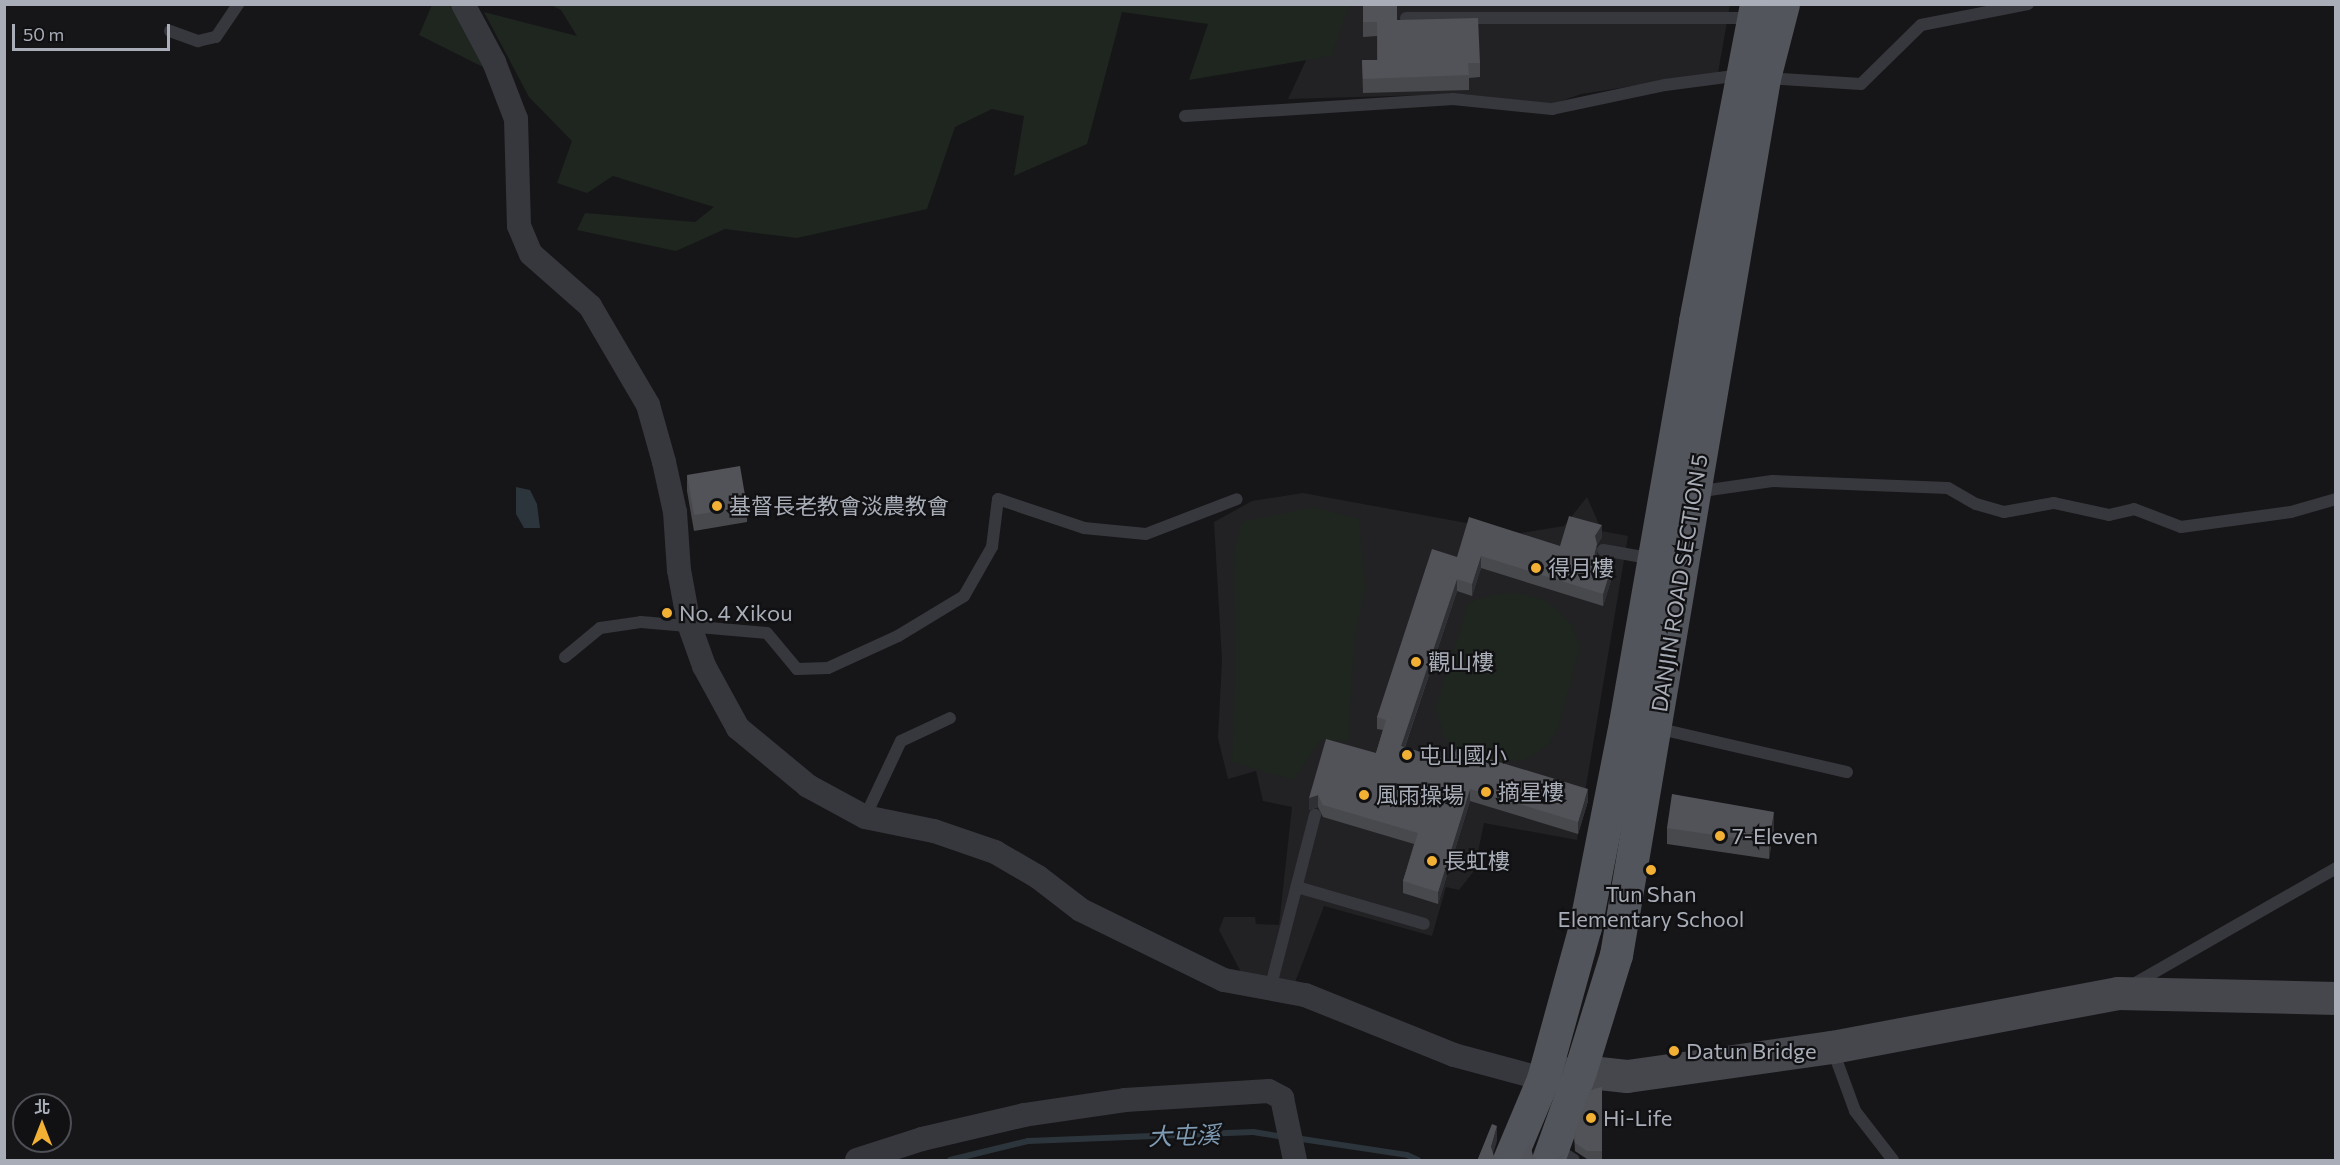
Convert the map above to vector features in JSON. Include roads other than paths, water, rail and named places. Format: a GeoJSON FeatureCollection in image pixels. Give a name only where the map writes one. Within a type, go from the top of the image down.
{"type":"FeatureCollection","features":[{"type":"Feature","properties":{"kind":"main road","name":"DANJIN ROAD SECTION 5"},"geometry":{"type":"LineString","coordinates":[[1557,1156],[1580,1071],[1616,955],[1630,779],[1655,559],[1695,321],[1753,76],[1783,4]]}},
{"type":"Feature","properties":{"kind":"main road","name":"DANJIN ROAD SECTION 5"},"geometry":{"type":"LineString","coordinates":[[1513,1153],[1543,1079],[1585,927],[1630,779],[1655,728],[1694,492],[1753,76],[1755,11]]}},
{"type":"Feature","properties":{"kind":"street"},"geometry":{"type":"LineString","coordinates":[[463,4],[494,62],[516,119],[519,226],[531,254],[590,306],[648,405],[675,512],[679,570],[689,624],[704,666],[738,728],[808,786],[865,817],[934,831],[995,852],[1038,877],[1081,910],[1224,980],[1305,995],[1454,1055],[1543,1079],[1580,1071],[1627,1076],[1832,1047],[2118,993],[2336,999]]}},
{"type":"Feature","properties":{"kind":"street"},"geometry":{"type":"LineString","coordinates":[[857,1161],[922,1139],[1012,1118],[1125,1100],[1269,1091],[1282,1098],[1287,1112],[1294,1156]]}},
{"type":"Feature","properties":{"kind":"lane"},"geometry":{"type":"LineString","coordinates":[[170,31],[198,41],[216,37],[238,4]]}},
{"type":"Feature","properties":{"kind":"lane"},"geometry":{"type":"LineString","coordinates":[[1185,116],[1453,99],[1551,109],[1665,85],[1753,76],[1861,84],[1921,26],[2028,4]]}},
{"type":"Feature","properties":{"kind":"lane"},"geometry":{"type":"LineString","coordinates":[[1406,18],[1755,11]]}},
{"type":"Feature","properties":{"kind":"lane"},"geometry":{"type":"LineString","coordinates":[[1694,492],[1772,481],[1948,488],[1976,504],[2004,512],[2054,503],[2109,515],[2134,509],[2181,526],[2291,512],[2336,499]]}},
{"type":"Feature","properties":{"kind":"lane"},"geometry":{"type":"LineString","coordinates":[[565,657],[600,628],[641,622],[689,624],[767,633],[797,669],[828,668],[898,636],[964,596],[992,548],[998,499],[1084,528],[1146,534],[1237,499]]}},
{"type":"Feature","properties":{"kind":"lane"},"geometry":{"type":"LineString","coordinates":[[1603,550],[1655,559]]}},
{"type":"Feature","properties":{"kind":"lane"},"geometry":{"type":"LineString","coordinates":[[865,817],[902,741],[950,718]]}},
{"type":"Feature","properties":{"kind":"lane"},"geometry":{"type":"LineString","coordinates":[[1655,728],[1847,772]]}},
{"type":"Feature","properties":{"kind":"lane"},"geometry":{"type":"LineString","coordinates":[[1270,989],[1315,815]]}},
{"type":"Feature","properties":{"kind":"lane"},"geometry":{"type":"LineString","coordinates":[[2118,993],[2336,868]]}},
{"type":"Feature","properties":{"kind":"lane"},"geometry":{"type":"LineString","coordinates":[[1297,887],[1424,924]]}},
{"type":"Feature","properties":{"kind":"lane"},"geometry":{"type":"LineString","coordinates":[[1832,1047],[1855,1111],[1893,1161]]}},
{"type":"Feature","properties":{"kind":"waterway","name":"大屯溪"},"geometry":{"type":"LineString","coordinates":[[950,1160],[1028,1141],[1253,1132],[1285,1137]]}},
{"type":"Feature","properties":{"kind":"waterway","name":"大屯溪"},"geometry":{"type":"LineString","coordinates":[[1295,1138],[1407,1155],[1418,1160]]}},
{"type":"Feature","properties":{"kind":"place","name":"基督長老教會淡農教會"},"geometry":{"type":"Point","coordinates":[717,506]}},
{"type":"Feature","properties":{"kind":"place","name":"得月樓"},"geometry":{"type":"Point","coordinates":[1536,568]}},
{"type":"Feature","properties":{"kind":"place","name":"No. 4 Xikou"},"geometry":{"type":"Point","coordinates":[667,613]}},
{"type":"Feature","properties":{"kind":"place","name":"觀山樓"},"geometry":{"type":"Point","coordinates":[1416,662]}},
{"type":"Feature","properties":{"kind":"place","name":"屯山國小"},"geometry":{"type":"Point","coordinates":[1407,755]}},
{"type":"Feature","properties":{"kind":"place","name":"摘星樓"},"geometry":{"type":"Point","coordinates":[1486,792]}},
{"type":"Feature","properties":{"kind":"place","name":"風雨操場"},"geometry":{"type":"Point","coordinates":[1364,795]}},
{"type":"Feature","properties":{"kind":"place","name":"7-Eleven"},"geometry":{"type":"Point","coordinates":[1720,836]}},
{"type":"Feature","properties":{"kind":"place","name":"長虹樓"},"geometry":{"type":"Point","coordinates":[1432,861]}},
{"type":"Feature","properties":{"kind":"place","name":"Tun Shan Elementary School"},"geometry":{"type":"Point","coordinates":[1651,870]}},
{"type":"Feature","properties":{"kind":"place","name":"Datun Bridge"},"geometry":{"type":"Point","coordinates":[1674,1051]}},
{"type":"Feature","properties":{"kind":"place","name":"Hi-Life"},"geometry":{"type":"Point","coordinates":[1591,1118]}}]}
